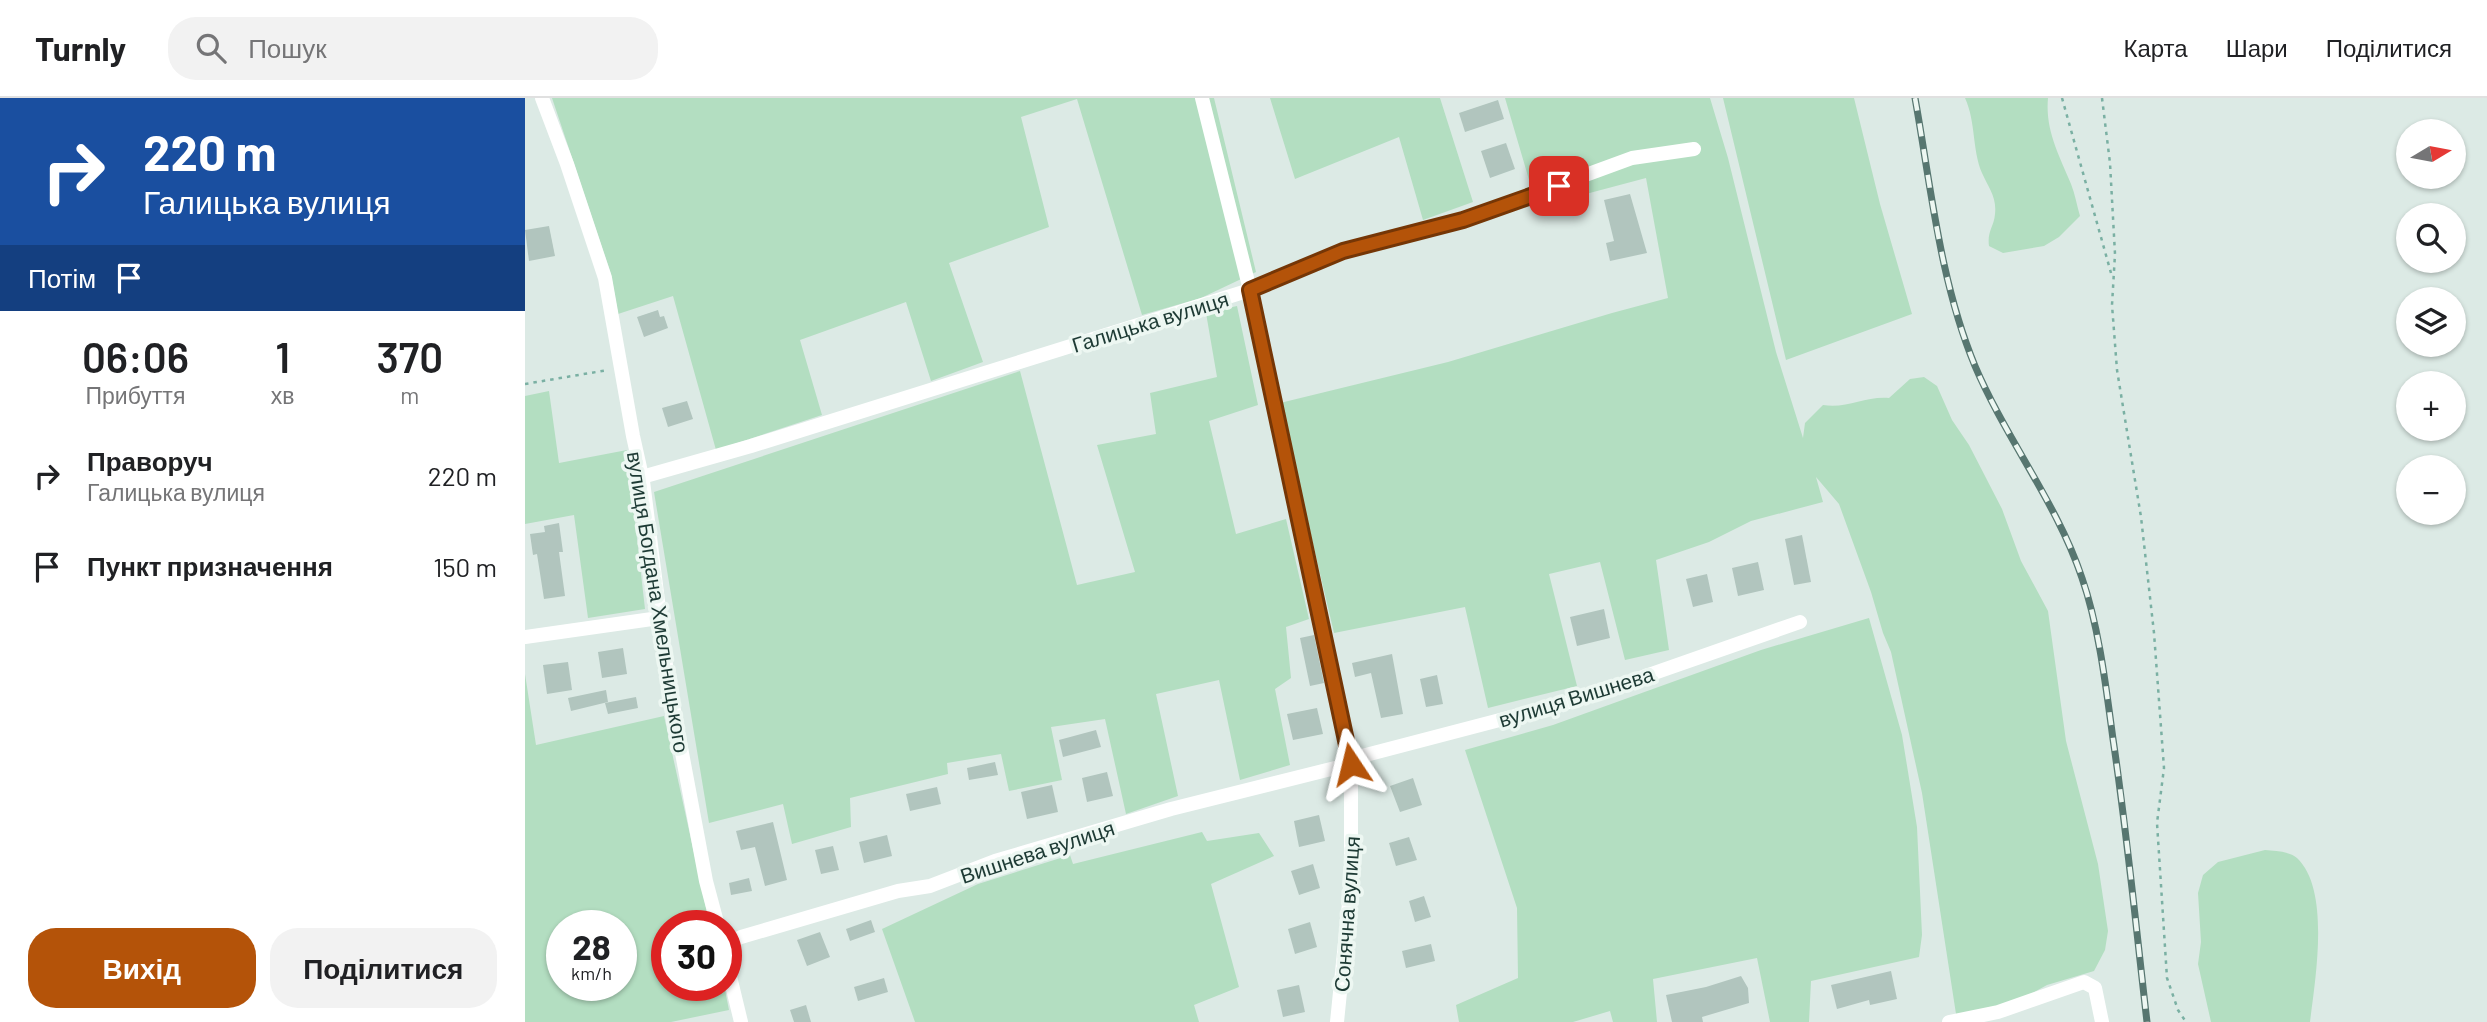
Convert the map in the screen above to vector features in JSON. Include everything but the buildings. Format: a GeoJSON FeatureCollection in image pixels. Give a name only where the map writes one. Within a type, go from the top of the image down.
{"type":"FeatureCollection","features":[{"type":"Feature","properties":{"kind":"street","name":"вулиця Богдана Хмельницького"},"geometry":{"type":"LineString","coordinates":[[542,98],[567,163],[605,278],[642,477],[667,673],[714,910]]}},
{"type":"Feature","properties":{"kind":"street","name":"Сонячна вулиця"},"geometry":{"type":"LineString","coordinates":[[1202,98],[1250,290],[1351,764],[1351,883],[1337,1022]]}},
{"type":"Feature","properties":{"kind":"street","name":"Галицька вулиця"},"geometry":{"type":"LineString","coordinates":[[642,477],[740,450],[1250,290],[1343,251],[1463,220],[1632,158],[1694,149]]}},
{"type":"Feature","properties":{"kind":"street"},"geometry":{"type":"LineString","coordinates":[[525,637],[659,618]]}},
{"type":"Feature","properties":{"kind":"street","name":"вулиця Вишнева"},"geometry":{"type":"LineString","coordinates":[[1351,764],[1362,756],[1580,699],[1800,622]]}},
{"type":"Feature","properties":{"kind":"street","name":"Вишнева вулиця"},"geometry":{"type":"LineString","coordinates":[[742,937],[898,891],[930,886],[995,861],[1171,809],[1351,764]]}},
{"type":"Feature","properties":{"kind":"street"},"geometry":{"type":"LineString","coordinates":[[1949,1022],[1998,1012],[2084,982],[2095,988],[2102,1022]]}},
{"type":"Feature","properties":{"kind":"street"},"geometry":{"type":"LineString","coordinates":[[736,1001],[741,1022]]}},
{"type":"Feature","properties":{"kind":"path"},"geometry":{"type":"LineString","coordinates":[[2062,98],[2112,277]]}},
{"type":"Feature","properties":{"kind":"path"},"geometry":{"type":"LineString","coordinates":[[2102,98],[2110,163],[2117,370],[2141,517],[2154,633],[2164,768],[2157,822],[2167,978],[2178,1010],[2186,1022]]}},
{"type":"Feature","properties":{"kind":"path"},"geometry":{"type":"LineString","coordinates":[[525,384],[621,368]]}},
{"type":"Feature","properties":{"kind":"green space"},"geometry":{"type":"Polygon","coordinates":[[[552,98],[1214,98],[1256,272],[1201,298],[1142,315],[1077,99],[1021,117],[1049,227],[949,263],[983,362],[931,381],[906,302],[800,340],[822,415],[716,450],[673,296],[618,314],[611,274],[552,98]]]}},
{"type":"Feature","properties":{"kind":"green space"},"geometry":{"type":"Polygon","coordinates":[[[1270,98],[1440,98],[1473,202],[1423,220],[1399,137],[1295,179],[1270,98]]]}},
{"type":"Feature","properties":{"kind":"green space"},"geometry":{"type":"Polygon","coordinates":[[[1505,98],[1710,98],[1728,158],[1776,352],[1803,438],[1805,423],[1823,405],[1889,398],[1910,379],[1924,377],[1937,386],[1952,420],[1969,445],[2002,509],[2021,561],[2048,611],[2066,741],[2098,864],[2108,931],[2105,950],[2094,971],[2047,985],[1998,1012],[1956,1014],[1922,793],[1891,652],[1839,504],[1816,477],[1823,502],[1751,521],[1709,542],[1656,560],[1669,650],[1625,660],[1600,562],[1549,574],[1577,686],[1488,708],[1465,607],[1334,633],[1280,403],[1448,362],[1668,298],[1646,178],[1537,207],[1505,98]]]}},
{"type":"Feature","properties":{"kind":"green space"},"geometry":{"type":"Polygon","coordinates":[[[1723,98],[1854,98],[1880,204],[1912,314],[1786,360],[1723,98]]]}},
{"type":"Feature","properties":{"kind":"green space"},"geometry":{"type":"Polygon","coordinates":[[[1965,98],[2048,98],[2051,132],[2080,216],[2059,237],[2044,246],[2003,253],[1989,246],[1995,202],[1979,164],[1965,98]]]}},
{"type":"Feature","properties":{"kind":"green space"},"geometry":{"type":"Polygon","coordinates":[[[1237,306],[1258,405],[1209,421],[1236,534],[1286,519],[1309,619],[1286,627],[1291,678],[1275,689],[1290,765],[1240,780],[1219,680],[1156,694],[1178,796],[1126,814],[1105,719],[1051,727],[1062,780],[1009,791],[1001,754],[947,763],[948,774],[850,798],[851,827],[792,844],[783,804],[709,823],[654,492],[1020,371],[1077,585],[1135,572],[1097,445],[1156,434],[1150,393],[1217,377],[1206,313],[1237,306]]]}},
{"type":"Feature","properties":{"kind":"green space"},"geometry":{"type":"Polygon","coordinates":[[[549,391],[559,463],[627,450],[645,609],[588,618],[574,515],[525,524],[525,396],[549,391]]]}},
{"type":"Feature","properties":{"kind":"green space"},"geometry":{"type":"Polygon","coordinates":[[[1869,618],[1902,735],[1917,827],[1922,935],[1919,957],[1811,981],[1809,1022],[1770,1022],[1757,958],[1653,979],[1657,1022],[1613,1022],[1610,1011],[1573,1022],[1459,1022],[1456,1005],[1518,978],[1517,908],[1465,750],[1553,725],[1761,650],[1869,618]]]}},
{"type":"Feature","properties":{"kind":"green space"},"geometry":{"type":"Polygon","coordinates":[[[525,674],[536,745],[664,716],[706,910],[651,910],[651,1001],[727,1001],[729,1010],[671,1022],[525,1022],[525,674]]]}},
{"type":"Feature","properties":{"kind":"green space"},"geometry":{"type":"Polygon","coordinates":[[[1202,832],[1207,841],[1259,833],[1274,856],[1211,884],[1239,987],[1194,1005],[1199,1022],[915,1022],[882,929],[978,884],[1070,855],[1073,864],[1202,832]]]}},
{"type":"Feature","properties":{"kind":"green space"},"geometry":{"type":"Polygon","coordinates":[[[2265,850],[2286,853],[2297,858],[2308,873],[2314,891],[2318,936],[2310,1022],[2211,1022],[2198,964],[2201,942],[2198,893],[2203,875],[2218,862],[2265,850]]]}},
{"type":"Feature","properties":{"kind":"railway"},"geometry":{"type":"LineString","coordinates":[[1915,98],[1938,234],[1963,334],[1987,393],[2071,550],[2093,617],[2105,678],[2118,774],[2147,1022]]}},
{"type":"Feature","properties":{"kind":"route"},"geometry":{"type":"LineString","coordinates":[[1351,764],[1250,290],[1343,251],[1463,220],[1559,186]]}}]}
